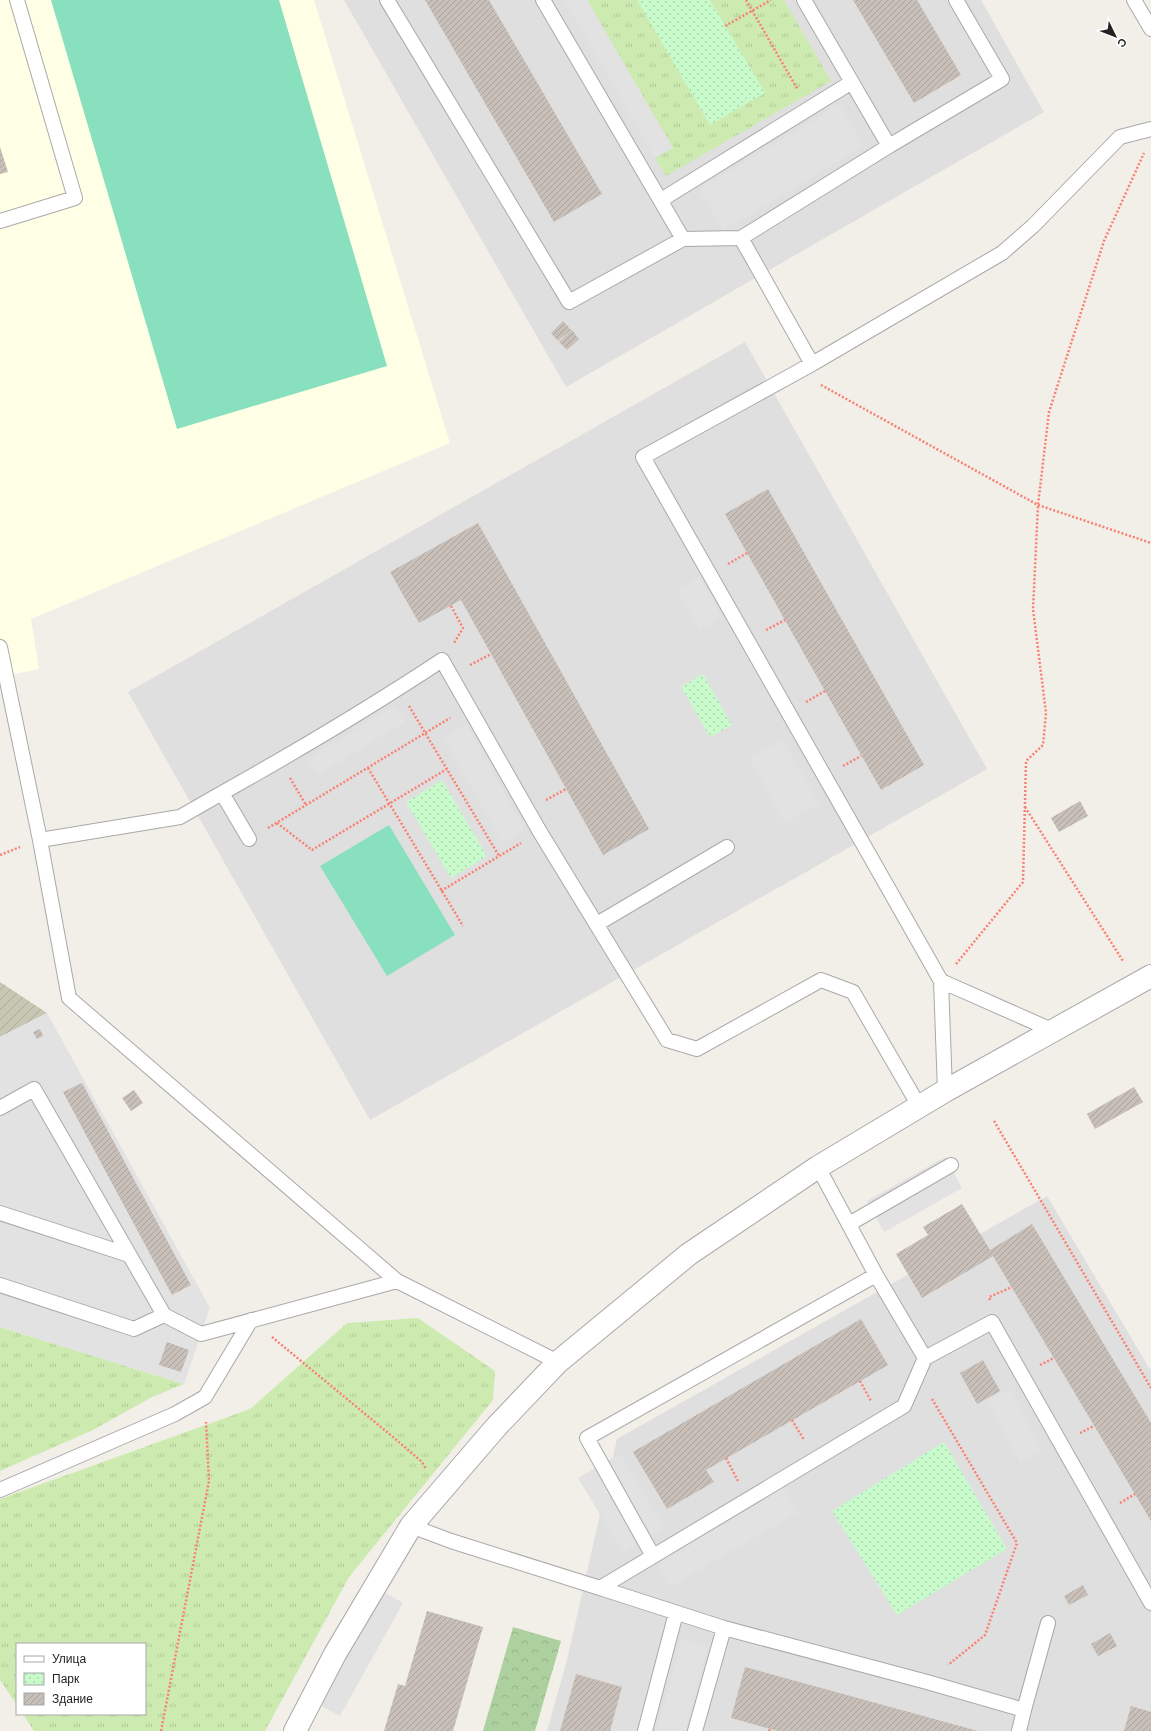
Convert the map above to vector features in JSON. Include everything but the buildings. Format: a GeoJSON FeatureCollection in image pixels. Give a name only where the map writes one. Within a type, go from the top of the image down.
{"type":"FeatureCollection","features":[{"type":"Feature","properties":{"kind":"street"},"geometry":{"type":"LineString","coordinates":[[295,1731],[335,1654],[411,1526],[497,1426],[558,1362],[689,1254],[818,1167],[945,1091],[1144,980]]}},
{"type":"Feature","properties":{"kind":"lane"},"geometry":{"type":"LineString","coordinates":[[0,221],[75,198],[17,0]]}},
{"type":"Feature","properties":{"kind":"lane"},"geometry":{"type":"LineString","coordinates":[[388,0],[569,302],[683,238],[741,238],[889,146],[1002,79],[956,0]]}},
{"type":"Feature","properties":{"kind":"lane"},"geometry":{"type":"LineString","coordinates":[[543,0],[683,238]]}},
{"type":"Feature","properties":{"kind":"lane"},"geometry":{"type":"LineString","coordinates":[[804,0],[889,146]]}},
{"type":"Feature","properties":{"kind":"lane"},"geometry":{"type":"LineString","coordinates":[[1134,0],[1151,29]]}},
{"type":"Feature","properties":{"kind":"lane"},"geometry":{"type":"LineString","coordinates":[[660,200],[852,82]]}},
{"type":"Feature","properties":{"kind":"lane"},"geometry":{"type":"LineString","coordinates":[[945,1091],[941,981],[643,457],[812,364],[1002,253],[1033,226],[1120,137],[1151,129]]}},
{"type":"Feature","properties":{"kind":"lane"},"geometry":{"type":"LineString","coordinates":[[741,238],[812,364]]}},
{"type":"Feature","properties":{"kind":"lane"},"geometry":{"type":"LineString","coordinates":[[0,647],[40,840],[69,998],[397,1281],[558,1362]]}},
{"type":"Feature","properties":{"kind":"lane"},"geometry":{"type":"LineString","coordinates":[[40,840],[180,817],[280,761],[398,689],[442,660],[540,832],[667,1040],[697,1050],[821,980],[853,992],[919,1106]]}},
{"type":"Feature","properties":{"kind":"lane"},"geometry":{"type":"LineString","coordinates":[[222,793],[249,839]]}},
{"type":"Feature","properties":{"kind":"lane"},"geometry":{"type":"LineString","coordinates":[[597,924],[727,847]]}},
{"type":"Feature","properties":{"kind":"lane"},"geometry":{"type":"LineString","coordinates":[[941,981],[1054,1031]]}},
{"type":"Feature","properties":{"kind":"lane"},"geometry":{"type":"LineString","coordinates":[[0,1108],[34,1089],[164,1315],[201,1334],[397,1281]]}},
{"type":"Feature","properties":{"kind":"lane"},"geometry":{"type":"LineString","coordinates":[[848,1224],[951,1165]]}},
{"type":"Feature","properties":{"kind":"lane"},"geometry":{"type":"LineString","coordinates":[[818,1167],[876,1274],[925,1358]]}},
{"type":"Feature","properties":{"kind":"lane"},"geometry":{"type":"LineString","coordinates":[[0,1213],[129,1255]]}},
{"type":"Feature","properties":{"kind":"lane"},"geometry":{"type":"LineString","coordinates":[[653,1556],[587,1438],[876,1274]]}},
{"type":"Feature","properties":{"kind":"lane"},"geometry":{"type":"LineString","coordinates":[[0,1285],[134,1329],[164,1315]]}},
{"type":"Feature","properties":{"kind":"lane"},"geometry":{"type":"LineString","coordinates":[[0,1490],[175,1414],[205,1397],[251,1320]]}},
{"type":"Feature","properties":{"kind":"lane"},"geometry":{"type":"LineString","coordinates":[[600,1588],[904,1406],[919,1376],[925,1358],[992,1322],[1151,1603]]}},
{"type":"Feature","properties":{"kind":"lane"},"geometry":{"type":"LineString","coordinates":[[411,1526],[451,1541],[724,1628],[927,1682],[1024,1710]]}},
{"type":"Feature","properties":{"kind":"lane"},"geometry":{"type":"LineString","coordinates":[[645,1731],[676,1613]]}},
{"type":"Feature","properties":{"kind":"lane"},"geometry":{"type":"LineString","coordinates":[[1019,1731],[1048,1623]]}},
{"type":"Feature","properties":{"kind":"lane"},"geometry":{"type":"LineString","coordinates":[[695,1731],[724,1628]]}},
{"type":"Feature","properties":{"kind":"path"},"geometry":{"type":"LineString","coordinates":[[746,0],[809,109]]}},
{"type":"Feature","properties":{"kind":"path"},"geometry":{"type":"LineString","coordinates":[[726,26],[771,0]]}},
{"type":"Feature","properties":{"kind":"path"},"geometry":{"type":"LineString","coordinates":[[941,981],[1024,882],[1026,761],[1043,745],[1046,713],[1033,609],[1038,505],[1049,412],[1104,241],[1145,151]]}},
{"type":"Feature","properties":{"kind":"path"},"geometry":{"type":"LineString","coordinates":[[797,372],[1038,505],[1151,543]]}},
{"type":"Feature","properties":{"kind":"path"},"geometry":{"type":"LineString","coordinates":[[442,660],[464,628],[451,606]]}},
{"type":"Feature","properties":{"kind":"path"},"geometry":{"type":"LineString","coordinates":[[398,689],[499,856]]}},
{"type":"Feature","properties":{"kind":"path"},"geometry":{"type":"LineString","coordinates":[[249,839],[469,707]]}},
{"type":"Feature","properties":{"kind":"path"},"geometry":{"type":"LineString","coordinates":[[280,761],[306,805]]}},
{"type":"Feature","properties":{"kind":"path"},"geometry":{"type":"LineString","coordinates":[[368,768],[463,926]]}},
{"type":"Feature","properties":{"kind":"path"},"geometry":{"type":"LineString","coordinates":[[277,823],[312,850],[447,769]]}},
{"type":"Feature","properties":{"kind":"path"},"geometry":{"type":"LineString","coordinates":[[1025,807],[1144,980]]}},
{"type":"Feature","properties":{"kind":"path"},"geometry":{"type":"LineString","coordinates":[[441,891],[540,832]]}},
{"type":"Feature","properties":{"kind":"path"},"geometry":{"type":"LineString","coordinates":[[994,1121],[1151,1388]]}},
{"type":"Feature","properties":{"kind":"path"},"geometry":{"type":"LineString","coordinates":[[251,1320],[422,1462]]}},
{"type":"Feature","properties":{"kind":"path"},"geometry":{"type":"LineString","coordinates":[[919,1376],[1017,1543],[985,1635],[927,1682]]}},
{"type":"Feature","properties":{"kind":"path"},"geometry":{"type":"LineString","coordinates":[[161,1731],[209,1481],[205,1397]]}},
{"type":"Feature","properties":{"kind":"shaded area"},"geometry":{"type":"Polygon","coordinates":[[[0,0],[314,0],[450,443],[31,619],[39,669],[0,677],[0,0]]]}},
{"type":"Feature","properties":{"kind":"shaded area"},"geometry":{"type":"Polygon","coordinates":[[[344,0],[981,0],[1044,112],[566,387],[344,0]]]}},
{"type":"Feature","properties":{"kind":"shaded area"},"geometry":{"type":"Polygon","coordinates":[[[564,0],[587,0],[673,148],[655,158],[564,0]]]}},
{"type":"Feature","properties":{"kind":"shaded area"},"geometry":{"type":"Polygon","coordinates":[[[839,105],[864,146],[723,231],[699,190],[839,105]]]}},
{"type":"Feature","properties":{"kind":"shaded area"},"geometry":{"type":"Polygon","coordinates":[[[745,342],[987,769],[370,1120],[128,692],[745,342]]]}},
{"type":"Feature","properties":{"kind":"shaded area"},"geometry":{"type":"Polygon","coordinates":[[[699,577],[722,617],[700,630],[677,590],[699,577]]]}},
{"type":"Feature","properties":{"kind":"shaded area"},"geometry":{"type":"Polygon","coordinates":[[[395,706],[405,722],[317,775],[307,759],[395,706]]]}},
{"type":"Feature","properties":{"kind":"shaded area"},"geometry":{"type":"Polygon","coordinates":[[[466,724],[525,830],[502,843],[443,737],[466,724]]]}},
{"type":"Feature","properties":{"kind":"shaded area"},"geometry":{"type":"Polygon","coordinates":[[[783,739],[819,804],[785,823],[749,758],[783,739]]]}},
{"type":"Feature","properties":{"kind":"shaded area"},"geometry":{"type":"Polygon","coordinates":[[[0,982],[47,1013],[0,1037],[0,982]]]}},
{"type":"Feature","properties":{"kind":"shaded area"},"geometry":{"type":"Polygon","coordinates":[[[47,1013],[210,1308],[184,1384],[0,1327],[0,1037],[47,1013]]]}},
{"type":"Feature","properties":{"kind":"shaded area"},"geometry":{"type":"Polygon","coordinates":[[[945,1157],[962,1188],[884,1232],[867,1201],[945,1157]]]}},
{"type":"Feature","properties":{"kind":"shaded area"},"geometry":{"type":"Polygon","coordinates":[[[1047,1196],[1151,1371],[1151,1731],[547,1731],[567,1660],[617,1439],[1047,1196]]]}},
{"type":"Feature","properties":{"kind":"shaded area"},"geometry":{"type":"Polygon","coordinates":[[[1011,1389],[1042,1450],[1020,1462],[988,1400],[1011,1389]]]}},
{"type":"Feature","properties":{"kind":"shaded area"},"geometry":{"type":"Polygon","coordinates":[[[620,1454],[664,1528],[623,1553],[578,1478],[620,1454]]]}},
{"type":"Feature","properties":{"kind":"shaded area"},"geometry":{"type":"Polygon","coordinates":[[[784,1488],[798,1512],[670,1587],[657,1563],[784,1488]]]}},
{"type":"Feature","properties":{"kind":"shaded area"},"geometry":{"type":"Polygon","coordinates":[[[382,1591],[403,1603],[340,1716],[319,1705],[382,1591]]]}},
{"type":"Feature","properties":{"kind":"shaded area"},"geometry":{"type":"Polygon","coordinates":[[[682,1639],[708,1646],[685,1731],[657,1731],[682,1639]]]}},
{"type":"Feature","properties":{"kind":"green space"},"geometry":{"type":"Polygon","coordinates":[[[51,0],[279,0],[387,366],[177,429],[51,0]]]}},
{"type":"Feature","properties":{"kind":"green space"},"geometry":{"type":"Polygon","coordinates":[[[587,0],[784,0],[831,81],[666,176],[655,158],[673,148],[587,0]]]}},
{"type":"Feature","properties":{"kind":"green space"},"geometry":{"type":"Polygon","coordinates":[[[637,0],[710,0],[765,93],[710,125],[637,0]]]}},
{"type":"Feature","properties":{"kind":"green space"},"geometry":{"type":"Polygon","coordinates":[[[703,674],[732,725],[710,737],[681,687],[703,674]]]}},
{"type":"Feature","properties":{"kind":"green space"},"geometry":{"type":"Polygon","coordinates":[[[442,780],[487,856],[451,878],[406,802],[442,780]]]}},
{"type":"Feature","properties":{"kind":"green space"},"geometry":{"type":"Polygon","coordinates":[[[389,825],[455,935],[387,976],[320,866],[389,825]]]}},
{"type":"Feature","properties":{"kind":"green space"},"geometry":{"type":"Polygon","coordinates":[[[418,1318],[495,1371],[493,1400],[349,1577],[265,1731],[34,1731],[24,1715],[146,1715],[146,1643],[16,1643],[16,1704],[0,1680],[0,1499],[250,1409],[347,1323],[418,1318]]]}},
{"type":"Feature","properties":{"kind":"green space"},"geometry":{"type":"Polygon","coordinates":[[[0,1327],[184,1384],[152,1397],[93,1430],[0,1471],[0,1327]]]}},
{"type":"Feature","properties":{"kind":"green space"},"geometry":{"type":"Polygon","coordinates":[[[944,1442],[1007,1549],[897,1615],[832,1511],[944,1442]]]}},
{"type":"Feature","properties":{"kind":"green space"},"geometry":{"type":"Polygon","coordinates":[[[513,1627],[561,1641],[535,1731],[483,1731],[513,1627]]]}}]}
